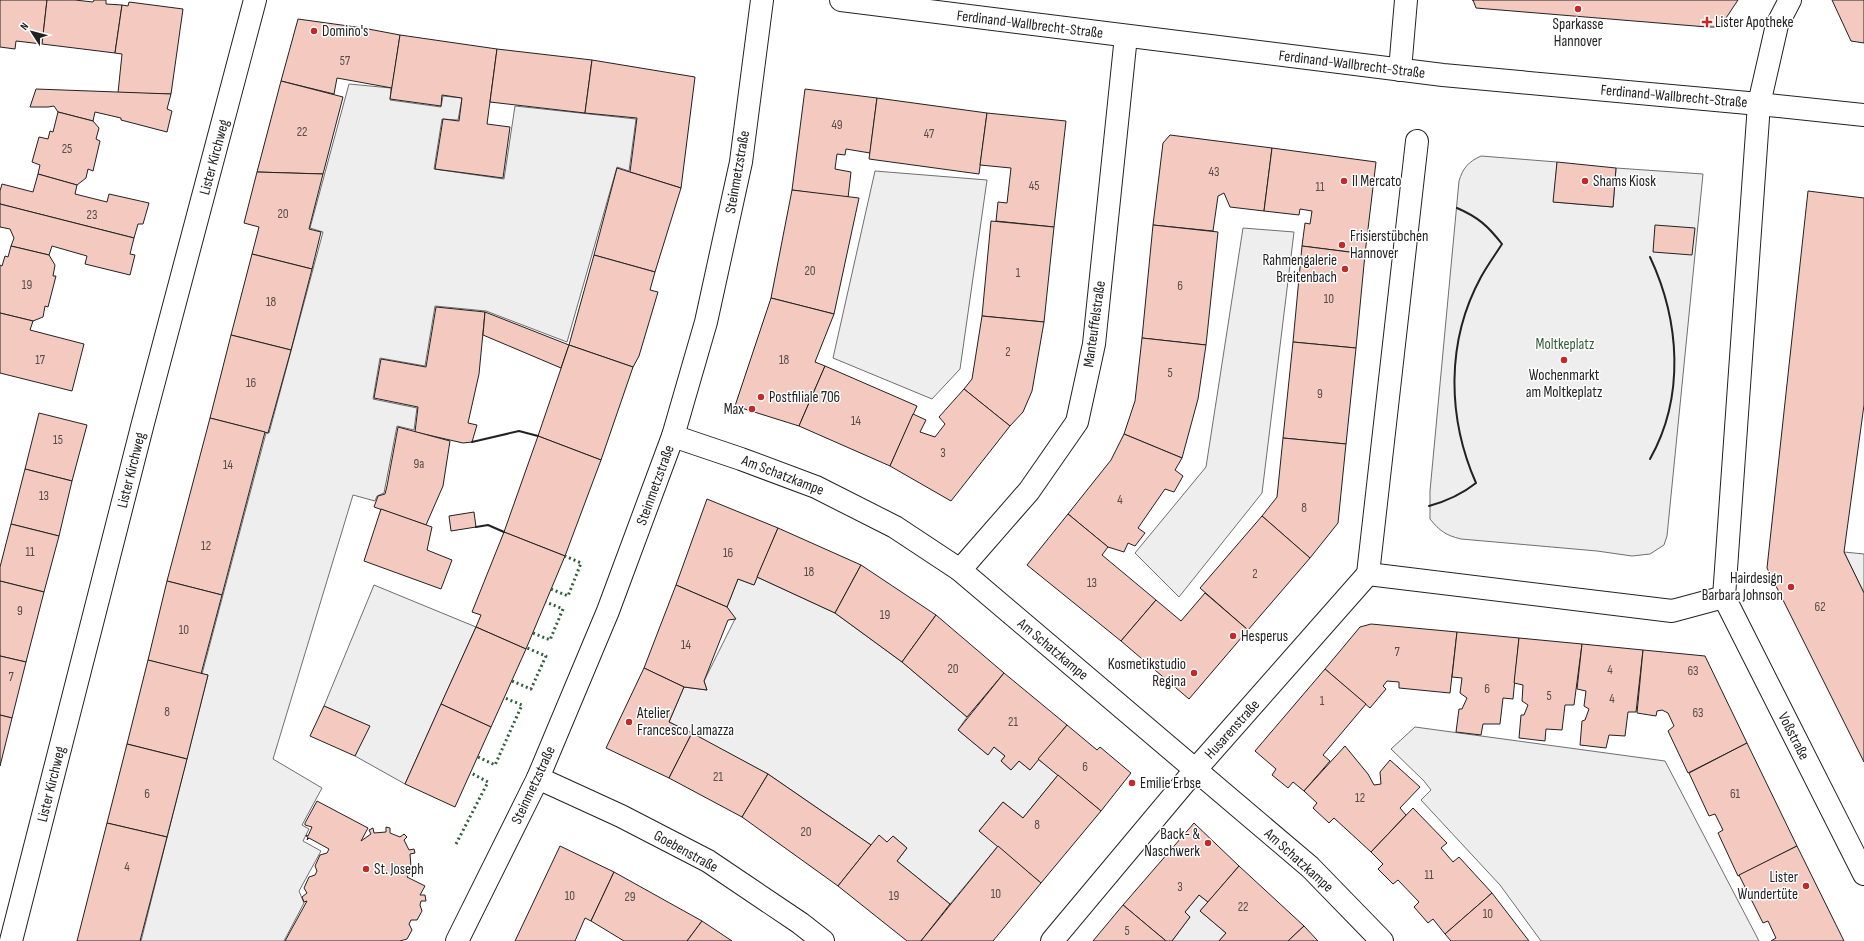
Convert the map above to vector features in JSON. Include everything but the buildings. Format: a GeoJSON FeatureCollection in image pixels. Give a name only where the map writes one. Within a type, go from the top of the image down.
{"type":"FeatureCollection","features":[{"type":"Feature","properties":{"kind":"street","name":"Lister Kirchweg"},"geometry":{"type":"LineString","coordinates":[[11,941],[143,423],[255,0]]}},
{"type":"Feature","properties":{"kind":"street","name":"Steinmetzstraße"},"geometry":{"type":"LineString","coordinates":[[458,941],[538,778],[608,611],[673,436],[706,322],[741,162],[762,0]]}},
{"type":"Feature","properties":{"kind":"street","name":"Ferdinand-Wallbrecht-Straße"},"geometry":{"type":"LineString","coordinates":[[841,0],[1400,70],[1864,115]]}},
{"type":"Feature","properties":{"kind":"street"},"geometry":{"type":"LineString","coordinates":[[1400,70],[1406,0]]}},
{"type":"Feature","properties":{"kind":"street"},"geometry":{"type":"LineString","coordinates":[[1416,141],[1368,574],[1672,612],[1724,597],[1759,104],[1776,25],[1790,0]]}},
{"type":"Feature","properties":{"kind":"street","name":"Manteuffelstraße"},"geometry":{"type":"LineString","coordinates":[[960,570],[1029,491],[1077,422],[1094,344],[1126,36]]}},
{"type":"Feature","properties":{"kind":"street","name":"Am Schatzkampe"},"geometry":{"type":"LineString","coordinates":[[673,436],[816,487],[895,527],[960,570],[1310,867],[1382,941]]}},
{"type":"Feature","properties":{"kind":"street","name":"Husarenstraße"},"geometry":{"type":"LineString","coordinates":[[1052,941],[1196,769],[1368,574]]}},
{"type":"Feature","properties":{"kind":"street","name":"Voßstraße"},"geometry":{"type":"LineString","coordinates":[[1724,597],[1861,862]]}},
{"type":"Feature","properties":{"kind":"street","name":"Goebenstraße"},"geometry":{"type":"LineString","coordinates":[[538,778],[621,816],[708,861],[800,923],[823,941]]}},
{"type":"Feature","properties":{"kind":"green space"},"geometry":{"type":"Polygon","coordinates":[[[349,84],[391,88],[390,100],[441,107],[443,96],[462,98],[458,120],[442,119],[434,169],[504,179],[515,106],[636,119],[629,171],[617,167],[567,342],[486,311],[435,306],[425,366],[380,358],[373,399],[417,408],[414,430],[397,426],[384,493],[377,496],[375,501],[353,495],[273,759],[322,788],[302,825],[309,829],[303,841],[321,851],[299,891],[304,903],[284,941],[141,941],[208,675],[202,674],[266,433],[269,433],[323,232],[310,228],[349,84]]]}},
{"type":"Feature","properties":{"kind":"green space","name":"Moltkeplatz"},"geometry":{"type":"Polygon","coordinates":[[[1481,156],[1557,162],[1554,202],[1613,207],[1616,168],[1703,174],[1667,536],[1664,545],[1650,554],[1632,556],[1597,551],[1461,539],[1443,532],[1430,519],[1430,491],[1459,181],[1462,172],[1467,166],[1481,156]]]}},
{"type":"Feature","properties":{"kind":"green space"},"geometry":{"type":"Polygon","coordinates":[[[875,171],[987,180],[960,369],[932,399],[833,358],[875,171]]]}},
{"type":"Feature","properties":{"kind":"green space"},"geometry":{"type":"Polygon","coordinates":[[[1243,228],[1294,232],[1262,493],[1179,597],[1135,553],[1206,467],[1243,228]]]}},
{"type":"Feature","properties":{"kind":"green space"},"geometry":{"type":"Polygon","coordinates":[[[1844,552],[1864,554],[1864,593],[1844,552]]]}},
{"type":"Feature","properties":{"kind":"green space"},"geometry":{"type":"Polygon","coordinates":[[[757,577],[835,613],[902,662],[967,717],[958,730],[987,754],[994,747],[1005,756],[1001,761],[1011,770],[1019,761],[1030,770],[1038,759],[1058,775],[1023,818],[1003,802],[979,831],[998,846],[950,904],[897,861],[907,848],[893,836],[887,842],[871,845],[768,774],[669,722],[684,687],[707,690],[704,681],[735,619],[727,607],[738,579],[754,585],[757,577]]]}},
{"type":"Feature","properties":{"kind":"green space"},"geometry":{"type":"Polygon","coordinates":[[[374,585],[476,627],[405,784],[355,756],[369,726],[324,706],[374,585]]]}},
{"type":"Feature","properties":{"kind":"green space"},"geometry":{"type":"Polygon","coordinates":[[[1415,727],[1665,761],[1759,941],[1541,941],[1500,885],[1421,800],[1431,790],[1424,781],[1391,749],[1415,727]]]}},
{"type":"Feature","properties":{"kind":"green space"},"geometry":{"type":"Polygon","coordinates":[[[1199,895],[1208,902],[1200,911],[1226,933],[1219,941],[1172,941],[1190,917],[1185,912],[1199,895]]]}},
{"type":"Feature","properties":{"kind":"hedge"},"geometry":{"type":"LineString","coordinates":[[551,589],[568,596],[581,563],[565,556]]}},
{"type":"Feature","properties":{"kind":"hedge"},"geometry":{"type":"LineString","coordinates":[[533,633],[550,640],[563,609],[546,602]]}},
{"type":"Feature","properties":{"kind":"hedge"},"geometry":{"type":"LineString","coordinates":[[512,681],[531,689],[546,656],[527,648]]}},
{"type":"Feature","properties":{"kind":"hedge"},"geometry":{"type":"LineString","coordinates":[[478,757],[495,765],[522,705],[505,698]]}},
{"type":"Feature","properties":{"kind":"hedge"},"geometry":{"type":"LineString","coordinates":[[456,844],[488,782],[471,773]]}},
{"type":"Feature","properties":{"kind":"wall"},"geometry":{"type":"LineString","coordinates":[[1429,506],[1454,497],[1476,483],[1466,458],[1460,432],[1454,379],[1456,353],[1461,327],[1470,302],[1481,277],[1502,244],[1482,223],[1471,215],[1457,208]]}},
{"type":"Feature","properties":{"kind":"wall"},"geometry":{"type":"LineString","coordinates":[[1650,257],[1668,307],[1674,359],[1673,385],[1669,410],[1661,435],[1650,459]]}},
{"type":"Feature","properties":{"kind":"wall"},"geometry":{"type":"LineString","coordinates":[[472,442],[519,431],[538,436]]}},
{"type":"Feature","properties":{"kind":"wall"},"geometry":{"type":"LineString","coordinates":[[476,527],[488,525],[504,532]]}},
{"type":"Feature","properties":{"kind":"place","name":"Sparkasse Hannover"},"geometry":{"type":"Point","coordinates":[1578,9]}},
{"type":"Feature","properties":{"kind":"place","name":"Lister Apotheke"},"geometry":{"type":"Point","coordinates":[1707,22]}},
{"type":"Feature","properties":{"kind":"place","name":"Domino's"},"geometry":{"type":"Point","coordinates":[314,31]}},
{"type":"Feature","properties":{"kind":"place","name":"Il Mercato"},"geometry":{"type":"Point","coordinates":[1344,181]}},
{"type":"Feature","properties":{"kind":"place","name":"Shams Kiosk"},"geometry":{"type":"Point","coordinates":[1585,181]}},
{"type":"Feature","properties":{"kind":"place","name":"Frisierstübchen Hannover"},"geometry":{"type":"Point","coordinates":[1342,245]}},
{"type":"Feature","properties":{"kind":"place","name":"Rahmengalerie Breitenbach"},"geometry":{"type":"Point","coordinates":[1345,269]}},
{"type":"Feature","properties":{"kind":"place","name":"Wochenmarkt am Moltkeplatz"},"geometry":{"type":"Point","coordinates":[1564,360]}},
{"type":"Feature","properties":{"kind":"place","name":"Postfiliale 706"},"geometry":{"type":"Point","coordinates":[761,397]}},
{"type":"Feature","properties":{"kind":"place","name":"Max"},"geometry":{"type":"Point","coordinates":[752,409]}},
{"type":"Feature","properties":{"kind":"place","name":"Hairdesign Barbara Johnson"},"geometry":{"type":"Point","coordinates":[1791,587]}},
{"type":"Feature","properties":{"kind":"place","name":"Hesperus"},"geometry":{"type":"Point","coordinates":[1233,636]}},
{"type":"Feature","properties":{"kind":"place","name":"Kosmetikstudio Regina"},"geometry":{"type":"Point","coordinates":[1194,673]}},
{"type":"Feature","properties":{"kind":"place","name":"Atelier Francesco Lamazza"},"geometry":{"type":"Point","coordinates":[629,722]}},
{"type":"Feature","properties":{"kind":"place","name":"Emilie Erbse"},"geometry":{"type":"Point","coordinates":[1132,783]}},
{"type":"Feature","properties":{"kind":"place","name":"Back- & Naschwerk"},"geometry":{"type":"Point","coordinates":[1208,843]}},
{"type":"Feature","properties":{"kind":"place","name":"St. Joseph"},"geometry":{"type":"Point","coordinates":[366,869]}},
{"type":"Feature","properties":{"kind":"place","name":"Lister Wundertüte"},"geometry":{"type":"Point","coordinates":[1806,886]}}]}
